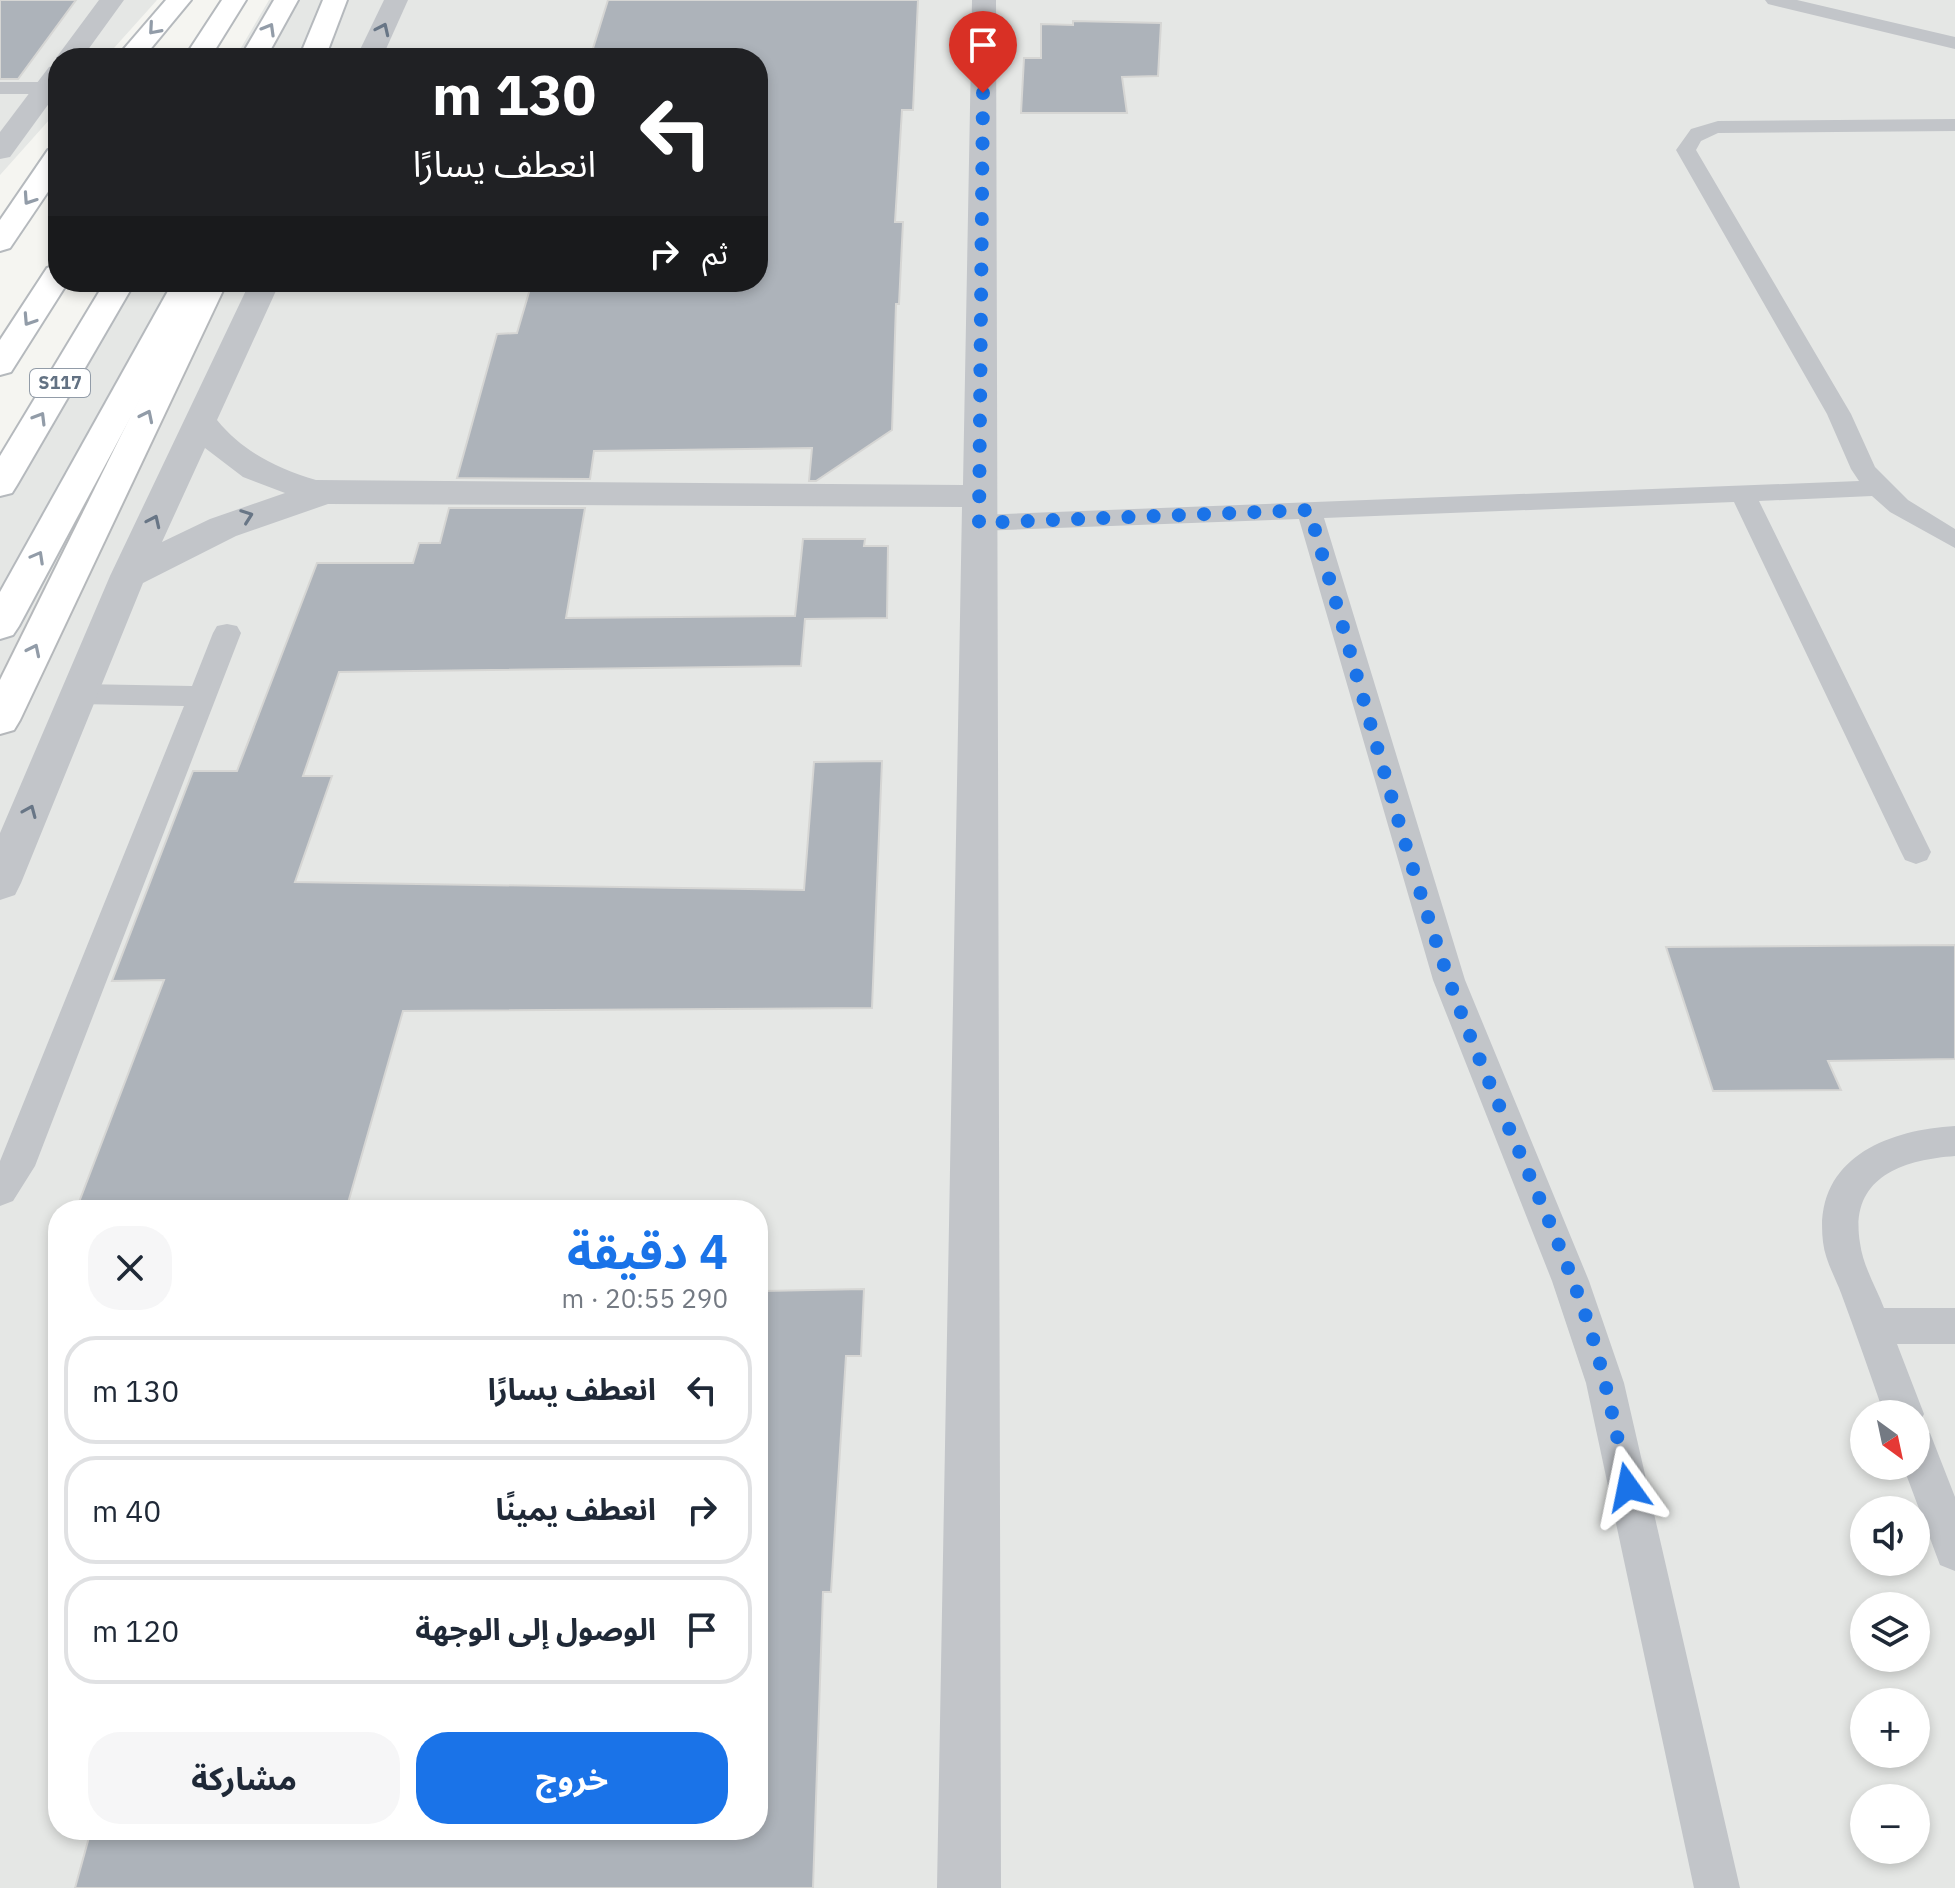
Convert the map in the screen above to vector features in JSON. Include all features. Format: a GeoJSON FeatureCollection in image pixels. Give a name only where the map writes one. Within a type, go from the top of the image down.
{"type":"FeatureCollection","features":[{"type":"Feature","properties":{"kind":"main road"},"geometry":{"type":"LineString","coordinates":[[138,48],[179,0]]}},
{"type":"Feature","properties":{"kind":"main road"},"geometry":{"type":"LineString","coordinates":[[203,48],[234,0]]}},
{"type":"Feature","properties":{"kind":"main road"},"geometry":{"type":"LineString","coordinates":[[259,48],[286,0]]}},
{"type":"Feature","properties":{"kind":"main road"},"geometry":{"type":"LineString","coordinates":[[316,48],[335,0]]}},
{"type":"Feature","properties":{"kind":"main road"},"geometry":{"type":"LineString","coordinates":[[0,242],[48,171]]}},
{"type":"Feature","properties":{"kind":"main road","name":"S117"},"geometry":{"type":"LineString","coordinates":[[0,365],[48,290]]}},
{"type":"Feature","properties":{"kind":"main road","name":"S117"},"geometry":{"type":"LineString","coordinates":[[0,485],[114,292]]}},
{"type":"Feature","properties":{"kind":"main road"},"geometry":{"type":"LineString","coordinates":[[0,626],[183,292]]}},
{"type":"Feature","properties":{"kind":"main road"},"geometry":{"type":"LineString","coordinates":[[0,720],[207,292]]}},
{"type":"Feature","properties":{"kind":"street"},"geometry":{"type":"LineString","coordinates":[[76,48],[112,0]]}},
{"type":"Feature","properties":{"kind":"street"},"geometry":{"type":"LineString","coordinates":[[374,48],[396,0]]}},
{"type":"Feature","properties":{"kind":"street"},"geometry":{"type":"LineString","coordinates":[[969,1888],[984,0]]}},
{"type":"Feature","properties":{"kind":"street"},"geometry":{"type":"LineString","coordinates":[[0,151],[48,86]]}},
{"type":"Feature","properties":{"kind":"street"},"geometry":{"type":"LineString","coordinates":[[0,883],[128,576],[260,292]]}},
{"type":"Feature","properties":{"kind":"street"},"geometry":{"type":"LineString","coordinates":[[200,421],[214,441],[233,458],[290,485],[325,493],[980,510]]}},
{"type":"Feature","properties":{"kind":"street"},"geometry":{"type":"LineString","coordinates":[[128,576],[174,548],[222,525],[325,493]]}},
{"type":"Feature","properties":{"kind":"lane"},"geometry":{"type":"LineString","coordinates":[[1774,0],[1955,43]]}},
{"type":"Feature","properties":{"kind":"lane"},"geometry":{"type":"LineString","coordinates":[[1838,0],[1915,34]]}},
{"type":"Feature","properties":{"kind":"lane"},"geometry":{"type":"LineString","coordinates":[[0,88],[48,82]]}},
{"type":"Feature","properties":{"kind":"lane"},"geometry":{"type":"LineString","coordinates":[[1955,125],[1733,126],[1706,130],[1688,141],[1686,150],[1839,414],[1863,469],[1878,488],[1931,528],[1955,540]]}},
{"type":"Feature","properties":{"kind":"lane"},"geometry":{"type":"LineString","coordinates":[[980,510],[1309,510],[1878,488]]}},
{"type":"Feature","properties":{"kind":"lane"},"geometry":{"type":"LineString","coordinates":[[1743,493],[1916,852]]}},
{"type":"Feature","properties":{"kind":"lane"},"geometry":{"type":"LineString","coordinates":[[1309,510],[1449,980],[1494,1096],[1559,1244],[1593,1342],[1605,1383],[1717,1888]]}},
{"type":"Feature","properties":{"kind":"lane"},"geometry":{"type":"LineString","coordinates":[[0,1190],[17,1166],[227,633]]}},
{"type":"Feature","properties":{"kind":"lane"},"geometry":{"type":"LineString","coordinates":[[79,694],[202,696]]}},
{"type":"Feature","properties":{"kind":"lane"},"geometry":{"type":"LineString","coordinates":[[1899,1400],[1841,1241],[1843,1203],[1861,1171],[1892,1150],[1931,1141],[1955,1141]]}},
{"type":"Feature","properties":{"kind":"lane"},"geometry":{"type":"LineString","coordinates":[[1872,1326],[1955,1326]]}},
{"type":"Feature","properties":{"kind":"lane"},"geometry":{"type":"LineString","coordinates":[[1928,1480],[1955,1550]]}},
{"type":"Feature","properties":{"kind":"shaded area"},"geometry":{"type":"Polygon","coordinates":[[[0,0],[157,0],[114,48],[48,48],[48,121],[0,175],[0,0]]]}},
{"type":"Feature","properties":{"kind":"shaded area"},"geometry":{"type":"Polygon","coordinates":[[[269,0],[1955,0],[1955,1888],[0,1888],[0,458],[97,292],[768,292],[768,48],[241,48],[269,0]]]}},
{"type":"Feature","properties":{"kind":"building"},"geometry":{"type":"Polygon","coordinates":[[[0,0],[76,0],[18,79],[0,79],[0,0]]]}},
{"type":"Feature","properties":{"kind":"building"},"geometry":{"type":"Polygon","coordinates":[[[608,0],[918,0],[913,110],[902,110],[895,222],[903,222],[899,304],[896,304],[892,430],[816,481],[809,481],[812,448],[594,451],[590,479],[457,478],[497,334],[517,333],[529,292],[768,292],[768,48],[593,48],[608,0]]]}},
{"type":"Feature","properties":{"kind":"building"},"geometry":{"type":"Polygon","coordinates":[[[1073,21],[1161,23],[1158,76],[1122,77],[1127,113],[1021,113],[1024,58],[1041,58],[1041,24],[1073,25],[1073,21]]]}},
{"type":"Feature","properties":{"kind":"building"},"geometry":{"type":"Polygon","coordinates":[[[449,508],[585,508],[566,618],[795,616],[803,539],[865,539],[864,546],[888,546],[887,618],[805,619],[801,666],[339,672],[303,776],[332,776],[295,882],[804,890],[814,762],[882,761],[872,1008],[403,1011],[349,1200],[80,1200],[164,980],[112,981],[193,771],[237,771],[317,563],[413,563],[419,543],[440,543],[449,508]]]}},
{"type":"Feature","properties":{"kind":"building"},"geometry":{"type":"Polygon","coordinates":[[[1955,945],[1955,1059],[1828,1061],[1841,1090],[1713,1091],[1666,947],[1955,945]]]}},
{"type":"Feature","properties":{"kind":"building"},"geometry":{"type":"Polygon","coordinates":[[[864,1289],[861,1356],[846,1356],[831,1592],[823,1592],[813,1888],[75,1888],[88,1840],[768,1840],[768,1291],[864,1289]]]}},
{"type":"Feature","properties":{"kind":"route"},"geometry":{"type":"LineString","coordinates":[[983,93],[979,523],[1309,510],[1449,980],[1472,1043],[1559,1244],[1585,1314],[1605,1383],[1628,1487]]}}]}
